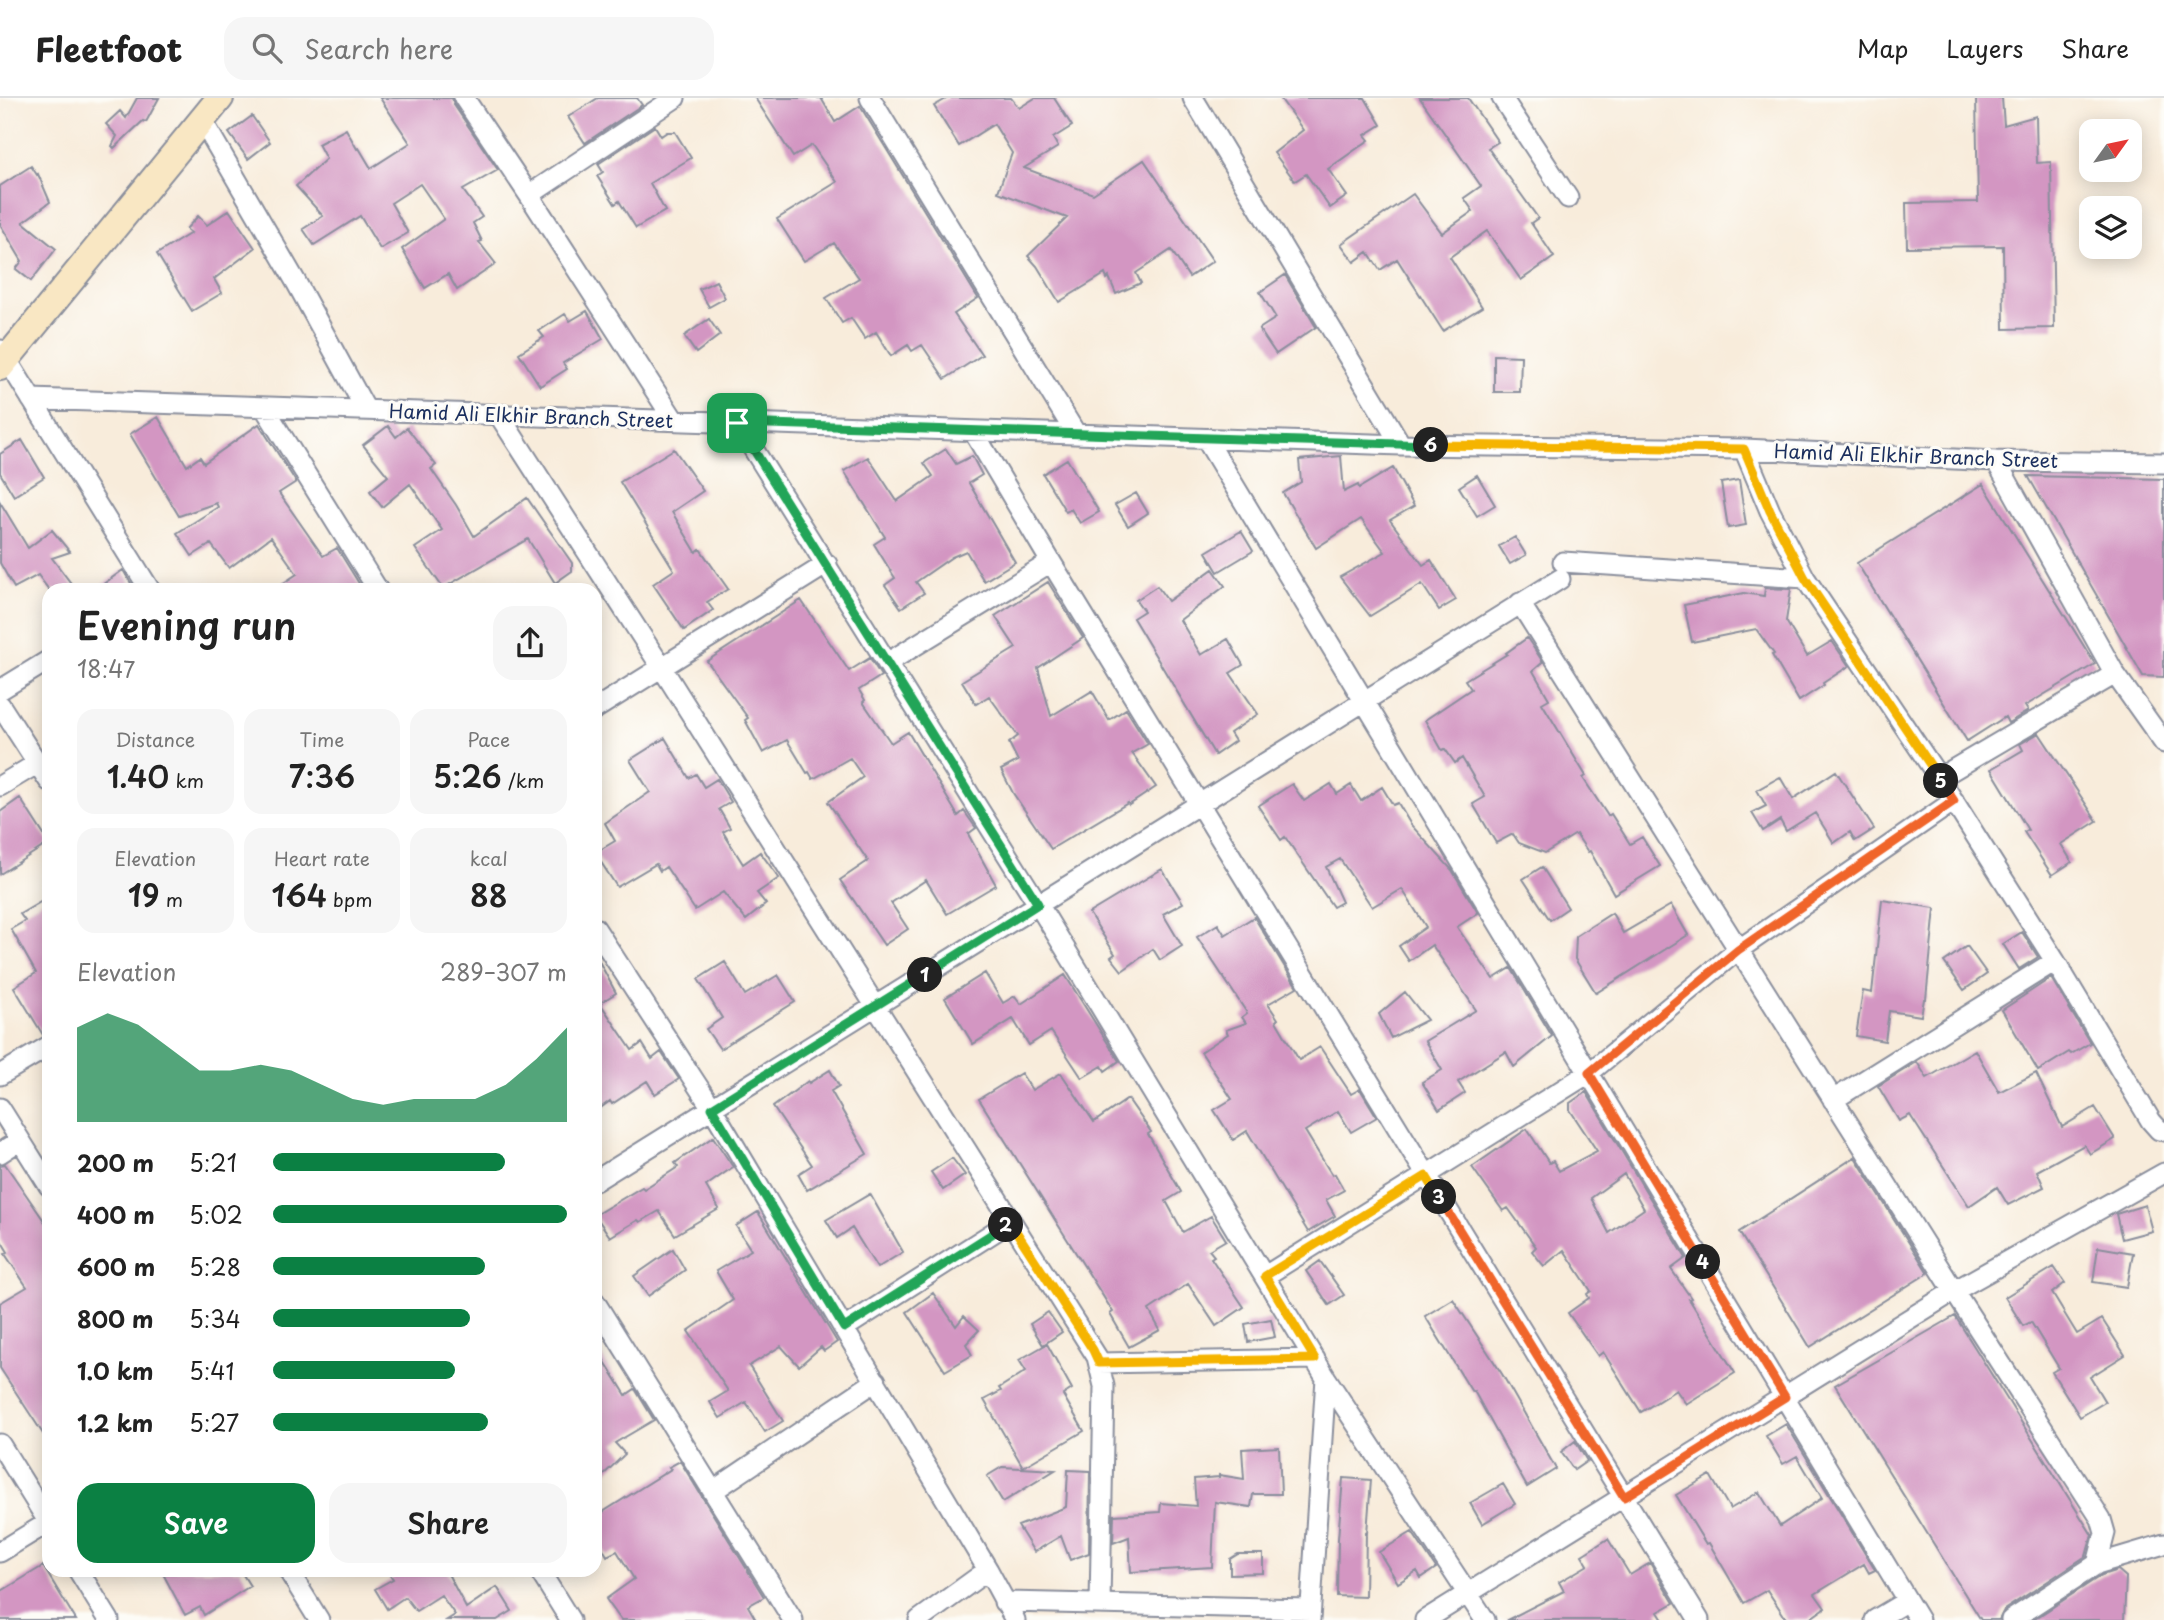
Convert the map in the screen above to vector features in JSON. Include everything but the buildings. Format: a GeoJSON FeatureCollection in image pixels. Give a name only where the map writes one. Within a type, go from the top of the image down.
{"type":"FeatureCollection","features":[{"type":"Feature","properties":{"kind":"main road"},"geometry":{"type":"LineString","coordinates":[[2,358],[220,98]]}},
{"type":"Feature","properties":{"kind":"street"},"geometry":{"type":"LineString","coordinates":[[464,98],[674,420]]}},
{"type":"Feature","properties":{"kind":"street"},"geometry":{"type":"LineString","coordinates":[[529,195],[675,98]]}},
{"type":"Feature","properties":{"kind":"street"},"geometry":{"type":"LineString","coordinates":[[870,98],[1076,435]]}},
{"type":"Feature","properties":{"kind":"street"},"geometry":{"type":"LineString","coordinates":[[1193,98],[1401,445]]}},
{"type":"Feature","properties":{"kind":"street"},"geometry":{"type":"LineString","coordinates":[[1502,98],[1568,198]]}},
{"type":"Feature","properties":{"kind":"street"},"geometry":{"type":"LineString","coordinates":[[202,120],[366,410]]}},
{"type":"Feature","properties":{"kind":"street"},"geometry":{"type":"LineString","coordinates":[[2,358],[31,399],[146,583]]}},
{"type":"Feature","properties":{"kind":"street","name":"Hamid Ali Elkhir Branch Street"},"geometry":{"type":"LineString","coordinates":[[31,399],[1401,445],[1744,449],[1996,461],[2164,463]]}},
{"type":"Feature","properties":{"kind":"street"},"geometry":{"type":"LineString","coordinates":[[264,407],[373,583]]}},
{"type":"Feature","properties":{"kind":"street"},"geometry":{"type":"LineString","coordinates":[[499,415],[1093,1350],[1104,1386],[1100,1604]]}},
{"type":"Feature","properties":{"kind":"street"},"geometry":{"type":"LineString","coordinates":[[737,423],[1038,904],[1326,1378],[1485,1620]]}},
{"type":"Feature","properties":{"kind":"street"},"geometry":{"type":"LineString","coordinates":[[973,431],[1699,1620]]}},
{"type":"Feature","properties":{"kind":"street"},"geometry":{"type":"LineString","coordinates":[[1206,439],[1919,1620]]}},
{"type":"Feature","properties":{"kind":"street"},"geometry":{"type":"LineString","coordinates":[[1744,449],[1770,511],[1805,578],[1954,801],[2055,961],[2141,1107],[2155,1127],[2164,1131]]}},
{"type":"Feature","properties":{"kind":"street"},"geometry":{"type":"LineString","coordinates":[[1996,461],[2115,674],[2164,743]]}},
{"type":"Feature","properties":{"kind":"street"},"geometry":{"type":"LineString","coordinates":[[887,663],[1051,562]]}},
{"type":"Feature","properties":{"kind":"street"},"geometry":{"type":"LineString","coordinates":[[602,705],[827,564]]}},
{"type":"Feature","properties":{"kind":"street"},"geometry":{"type":"LineString","coordinates":[[602,1177],[1520,603],[1561,570],[1805,578]]}},
{"type":"Feature","properties":{"kind":"street"},"geometry":{"type":"LineString","coordinates":[[1520,603],[1954,1292],[2101,1519],[2105,1533],[2097,1564]]}},
{"type":"Feature","properties":{"kind":"street"},"geometry":{"type":"LineString","coordinates":[[0,690],[42,664]]}},
{"type":"Feature","properties":{"kind":"street"},"geometry":{"type":"LineString","coordinates":[[1939,778],[2115,674]]}},
{"type":"Feature","properties":{"kind":"street"},"geometry":{"type":"LineString","coordinates":[[0,705],[42,770]]}},
{"type":"Feature","properties":{"kind":"street"},"geometry":{"type":"LineString","coordinates":[[0,786],[37,763]]}},
{"type":"Feature","properties":{"kind":"street"},"geometry":{"type":"LineString","coordinates":[[1265,1276],[1589,1073],[1738,950],[1954,801]]}},
{"type":"Feature","properties":{"kind":"street"},"geometry":{"type":"LineString","coordinates":[[602,939],[712,1108],[1016,1620]]}},
{"type":"Feature","properties":{"kind":"street"},"geometry":{"type":"LineString","coordinates":[[1833,1100],[2055,961]]}},
{"type":"Feature","properties":{"kind":"street"},"geometry":{"type":"LineString","coordinates":[[0,1075],[42,1050]]}},
{"type":"Feature","properties":{"kind":"street"},"geometry":{"type":"LineString","coordinates":[[0,1108],[42,1175]]}},
{"type":"Feature","properties":{"kind":"street"},"geometry":{"type":"LineString","coordinates":[[0,1153],[20,1140]]}},
{"type":"Feature","properties":{"kind":"street"},"geometry":{"type":"LineString","coordinates":[[1425,1620],[1954,1292],[2164,1173]]}},
{"type":"Feature","properties":{"kind":"street"},"geometry":{"type":"LineString","coordinates":[[844,1328],[1010,1222]]}},
{"type":"Feature","properties":{"kind":"street"},"geometry":{"type":"LineString","coordinates":[[602,1313],[789,1619]]}},
{"type":"Feature","properties":{"kind":"street"},"geometry":{"type":"LineString","coordinates":[[1099,1363],[1315,1359]]}},
{"type":"Feature","properties":{"kind":"street"},"geometry":{"type":"LineString","coordinates":[[1004,1602],[1310,1615],[1326,1378]]}},
{"type":"Feature","properties":{"kind":"street"},"geometry":{"type":"LineString","coordinates":[[713,1491],[876,1381]]}},
{"type":"Feature","properties":{"kind":"street"},"geometry":{"type":"LineString","coordinates":[[0,1444],[42,1511]]}},
{"type":"Feature","properties":{"kind":"street"},"geometry":{"type":"LineString","coordinates":[[0,1552],[42,1526]]}},
{"type":"Feature","properties":{"kind":"street"},"geometry":{"type":"LineString","coordinates":[[2011,1620],[2097,1564],[2164,1544]]}},
{"type":"Feature","properties":{"kind":"street"},"geometry":{"type":"LineString","coordinates":[[919,1620],[988,1570]]}},
{"type":"Feature","properties":{"kind":"street"},"geometry":{"type":"LineString","coordinates":[[82,1577],[109,1620]]}},
{"type":"Feature","properties":{"kind":"street"},"geometry":{"type":"LineString","coordinates":[[292,1577],[319,1620]]}},
{"type":"Feature","properties":{"kind":"street"},"geometry":{"type":"LineString","coordinates":[[543,1577],[570,1620]]}},
{"type":"Feature","properties":{"kind":"street"},"geometry":{"type":"LineString","coordinates":[[1875,1620],[1908,1601]]}},
{"type":"Feature","properties":{"kind":"route"},"geometry":{"type":"LineString","coordinates":[[737,423],[1401,445],[1744,449],[1770,511],[1805,578],[1954,801],[1738,950],[1589,1073],[1785,1397],[1624,1497],[1426,1176],[1265,1276],[1315,1359],[1099,1363],[1010,1222],[844,1328],[712,1108],[1038,904],[737,423]]}}]}
